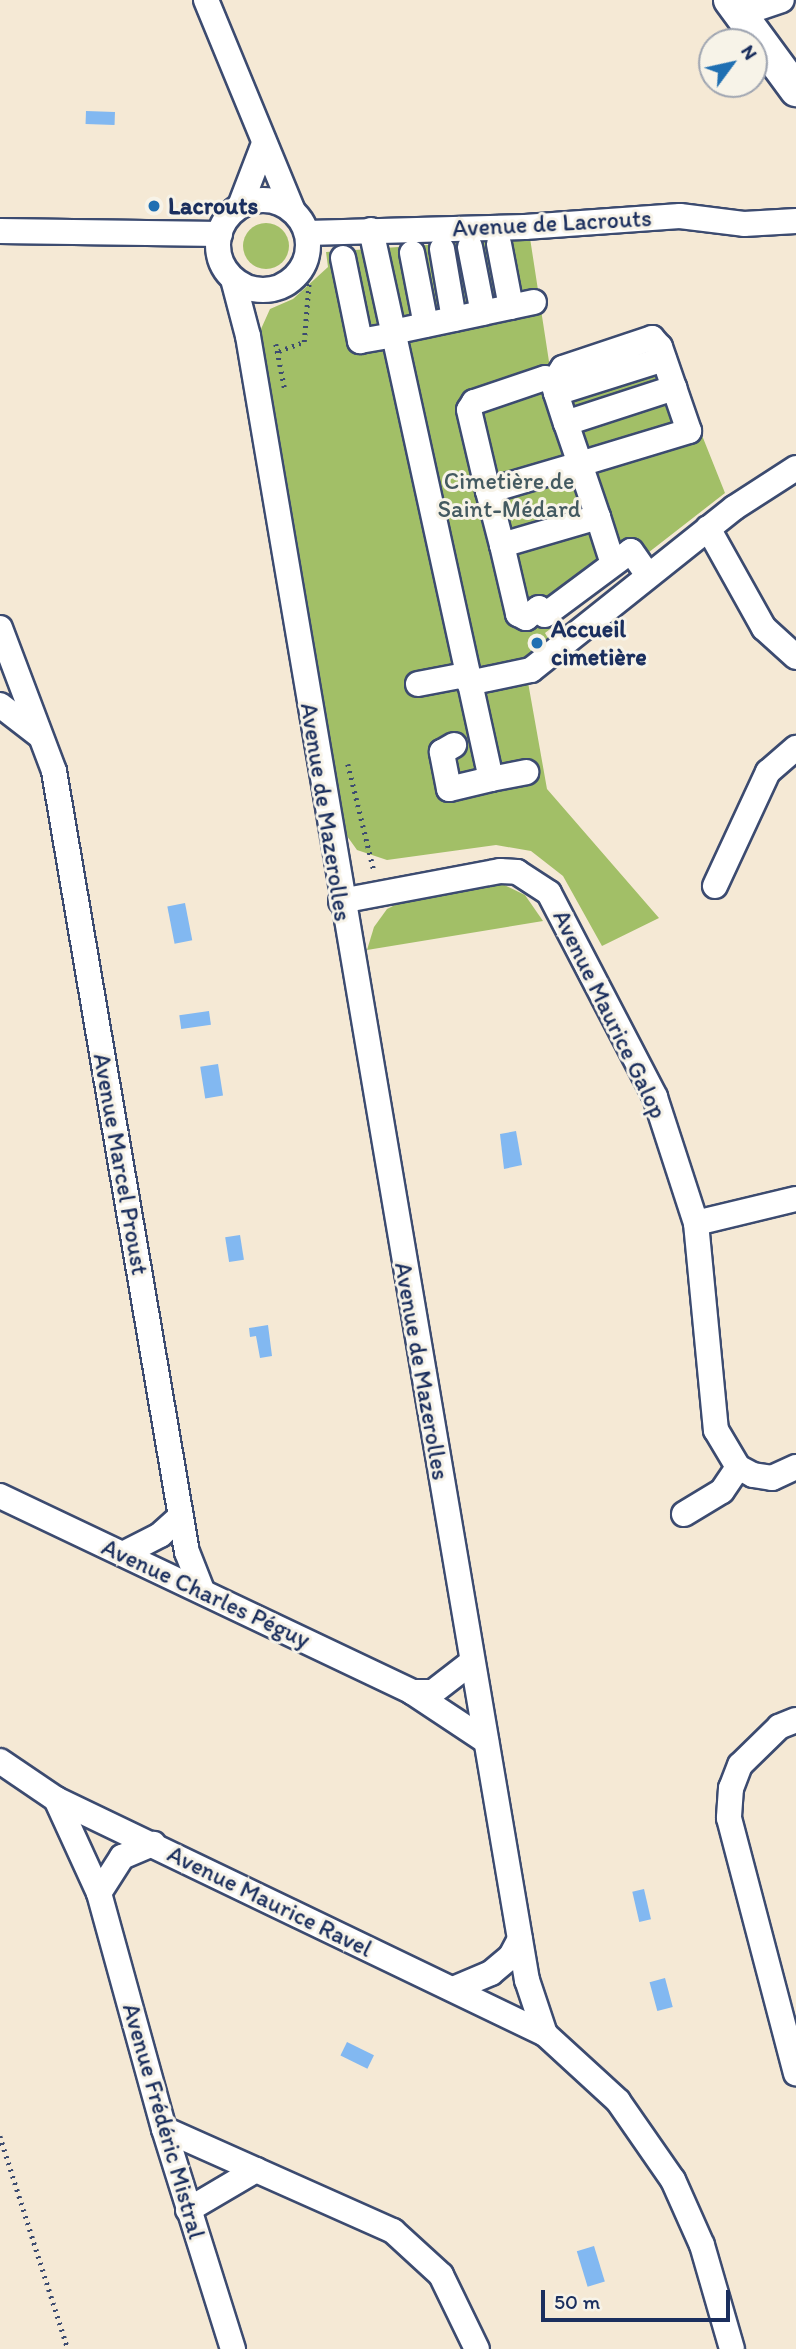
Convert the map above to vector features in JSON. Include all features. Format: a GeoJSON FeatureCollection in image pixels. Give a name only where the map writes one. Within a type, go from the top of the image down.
{"type":"FeatureCollection","features":[{"type":"Feature","properties":{"kind":"main road"},"geometry":{"type":"LineString","coordinates":[[735,7],[796,90]]}},
{"type":"Feature","properties":{"kind":"street"},"geometry":{"type":"LineString","coordinates":[[206,0],[263,146],[293,211],[307,233],[309,246],[301,271],[292,280],[269,290],[249,289],[233,278],[220,258],[220,234],[240,206],[263,146]]}},
{"type":"Feature","properties":{"kind":"street"},"geometry":{"type":"LineString","coordinates":[[735,7],[782,0]]}},
{"type":"Feature","properties":{"kind":"street"},"geometry":{"type":"LineString","coordinates":[[240,206],[262,200],[293,211]]}},
{"type":"Feature","properties":{"kind":"street","name":"Avenue de Lacrouts"},"geometry":{"type":"LineString","coordinates":[[307,233],[525,227],[680,216],[744,224],[796,221]]}},
{"type":"Feature","properties":{"kind":"street"},"geometry":{"type":"LineString","coordinates":[[371,230],[491,779]]}},
{"type":"Feature","properties":{"kind":"street"},"geometry":{"type":"LineString","coordinates":[[0,231],[220,234]]}},
{"type":"Feature","properties":{"kind":"street"},"geometry":{"type":"LineString","coordinates":[[344,258],[360,341],[523,304],[499,244]]}},
{"type":"Feature","properties":{"kind":"street"},"geometry":{"type":"LineString","coordinates":[[470,247],[483,313]]}},
{"type":"Feature","properties":{"kind":"street"},"geometry":{"type":"LineString","coordinates":[[442,249],[454,319]]}},
{"type":"Feature","properties":{"kind":"street"},"geometry":{"type":"LineString","coordinates":[[412,253],[426,325]]}},
{"type":"Feature","properties":{"kind":"street","name":"Avenue de Mazerolles"},"geometry":{"type":"LineString","coordinates":[[233,278],[248,336],[341,901],[520,1939],[545,2034]]}},
{"type":"Feature","properties":{"kind":"street"},"geometry":{"type":"LineString","coordinates":[[248,336],[269,290]]}},
{"type":"Feature","properties":{"kind":"street"},"geometry":{"type":"LineString","coordinates":[[488,491],[689,431],[664,359],[555,388]]}},
{"type":"Feature","properties":{"kind":"street"},"geometry":{"type":"LineString","coordinates":[[612,561],[555,388],[545,378],[474,402],[469,410],[518,614],[526,618],[538,608],[545,615],[612,561],[631,551],[647,574]]}},
{"type":"Feature","properties":{"kind":"street"},"geometry":{"type":"LineString","coordinates":[[566,423],[674,388]]}},
{"type":"Feature","properties":{"kind":"street"},"geometry":{"type":"LineString","coordinates":[[418,684],[526,671],[708,528],[796,468]]}},
{"type":"Feature","properties":{"kind":"street"},"geometry":{"type":"LineString","coordinates":[[502,545],[598,517]]}},
{"type":"Feature","properties":{"kind":"street"},"geometry":{"type":"LineString","coordinates":[[708,528],[764,628],[796,657]]}},
{"type":"Feature","properties":{"kind":"street","name":"Avenue Marcel Proust"},"geometry":{"type":"LineString","coordinates":[[0,628],[54,771],[187,1552],[202,1590]]}},
{"type":"Feature","properties":{"kind":"street"},"geometry":{"type":"LineString","coordinates":[[0,705],[42,737]]}},
{"type":"Feature","properties":{"kind":"street"},"geometry":{"type":"LineString","coordinates":[[454,745],[442,752],[449,789],[526,772]]}},
{"type":"Feature","properties":{"kind":"street"},"geometry":{"type":"LineString","coordinates":[[715,886],[768,772],[796,748]]}},
{"type":"Feature","properties":{"kind":"street","name":"Avenue Maurice Galop"},"geometry":{"type":"LineString","coordinates":[[341,901],[500,872],[517,872],[549,893],[655,1097],[696,1223],[716,1430],[738,1467]]}},
{"type":"Feature","properties":{"kind":"street"},"geometry":{"type":"LineString","coordinates":[[696,1223],[796,1199]]}},
{"type":"Feature","properties":{"kind":"street"},"geometry":{"type":"LineString","coordinates":[[684,1514],[722,1491],[738,1467],[772,1478],[796,1467]]}},
{"type":"Feature","properties":{"kind":"street","name":"Avenue Charles Péguy"},"geometry":{"type":"LineString","coordinates":[[0,1496],[412,1692],[486,1741]]}},
{"type":"Feature","properties":{"kind":"street"},"geometry":{"type":"LineString","coordinates":[[123,1554],[160,1535],[181,1516]]}},
{"type":"Feature","properties":{"kind":"street"},"geometry":{"type":"LineString","coordinates":[[412,1692],[433,1692],[472,1662]]}},
{"type":"Feature","properties":{"kind":"street"},"geometry":{"type":"LineString","coordinates":[[796,1720],[779,1727],[740,1765],[731,1788],[729,1818],[796,2073]]}},
{"type":"Feature","properties":{"kind":"street","name":"Avenue Maurice Ravel"},"geometry":{"type":"LineString","coordinates":[[0,1761],[56,1800],[153,1844],[545,2034]]}},
{"type":"Feature","properties":{"kind":"street","name":"Avenue Frédéric Mistral"},"geometry":{"type":"LineString","coordinates":[[56,1800],[99,1892],[164,2129],[233,2349]]}},
{"type":"Feature","properties":{"kind":"street"},"geometry":{"type":"LineString","coordinates":[[99,1892],[122,1857],[153,1844]]}},
{"type":"Feature","properties":{"kind":"street"},"geometry":{"type":"LineString","coordinates":[[453,1989],[491,1973],[511,1956],[520,1939]]}},
{"type":"Feature","properties":{"kind":"street"},"geometry":{"type":"LineString","coordinates":[[545,2034],[618,2101],[673,2180],[698,2235],[733,2349]]}},
{"type":"Feature","properties":{"kind":"street"},"geometry":{"type":"LineString","coordinates":[[164,2129],[393,2231],[441,2275],[477,2349]]}},
{"type":"Feature","properties":{"kind":"street"},"geometry":{"type":"LineString","coordinates":[[188,2210],[256,2170]]}},
{"type":"Feature","properties":{"kind":"path"},"geometry":{"type":"LineString","coordinates":[[279,351],[304,342],[309,281]]}},
{"type":"Feature","properties":{"kind":"path"},"geometry":{"type":"LineString","coordinates":[[0,2136],[68,2349]]}},
{"type":"Feature","properties":{"kind":"green space"},"geometry":{"type":"Polygon","coordinates":[[[266,223],[282,230],[289,246],[282,262],[266,269],[250,262],[243,246],[250,230],[266,223]]]}},
{"type":"Feature","properties":{"kind":"green space","name":"Cimetière de Saint-Médard"},"geometry":{"type":"Polygon","coordinates":[[[530,238],[550,368],[660,330],[725,493],[545,633],[553,647],[526,671],[547,789],[659,918],[602,946],[563,876],[531,851],[496,845],[387,860],[357,850],[347,836],[261,329],[270,309],[293,299],[328,267],[326,252],[530,238]]]}},
{"type":"Feature","properties":{"kind":"green space"},"geometry":{"type":"Polygon","coordinates":[[[502,884],[525,895],[543,921],[367,950],[374,927],[387,909],[403,901],[502,884]]]}},
{"type":"Feature","properties":{"kind":"water"},"geometry":{"type":"Polygon","coordinates":[[[86,111],[115,112],[115,125],[86,124],[86,111]]]}},
{"type":"Feature","properties":{"kind":"water"},"geometry":{"type":"Polygon","coordinates":[[[185,903],[192,940],[175,944],[167,906],[185,903]]]}},
{"type":"Feature","properties":{"kind":"water"},"geometry":{"type":"Polygon","coordinates":[[[209,1011],[211,1025],[181,1029],[179,1015],[209,1011]]]}},
{"type":"Feature","properties":{"kind":"water"},"geometry":{"type":"Polygon","coordinates":[[[218,1064],[223,1096],[205,1098],[200,1067],[218,1064]]]}},
{"type":"Feature","properties":{"kind":"water"},"geometry":{"type":"Polygon","coordinates":[[[516,1131],[522,1165],[504,1169],[500,1134],[516,1131]]]}},
{"type":"Feature","properties":{"kind":"water"},"geometry":{"type":"Polygon","coordinates":[[[240,1235],[244,1260],[229,1262],[225,1237],[240,1235]]]}},
{"type":"Feature","properties":{"kind":"water"},"geometry":{"type":"Polygon","coordinates":[[[268,1325],[272,1356],[260,1358],[256,1336],[250,1337],[249,1328],[268,1325]]]}},
{"type":"Feature","properties":{"kind":"water"},"geometry":{"type":"Polygon","coordinates":[[[644,1889],[651,1919],[639,1922],[632,1892],[644,1889]]]}},
{"type":"Feature","properties":{"kind":"water"},"geometry":{"type":"Polygon","coordinates":[[[665,1978],[673,2007],[657,2011],[650,1982],[665,1978]]]}},
{"type":"Feature","properties":{"kind":"water"},"geometry":{"type":"Polygon","coordinates":[[[347,2042],[374,2055],[367,2069],[340,2055],[347,2042]]]}},
{"type":"Feature","properties":{"kind":"water"},"geometry":{"type":"Polygon","coordinates":[[[594,2246],[605,2281],[588,2287],[577,2251],[594,2246]]]}},
{"type":"Feature","properties":{"kind":"place","name":"Lacrouts"},"geometry":{"type":"Point","coordinates":[154,206]}},
{"type":"Feature","properties":{"kind":"place","name":"Accueil cimetière"},"geometry":{"type":"Point","coordinates":[537,643]}}]}
